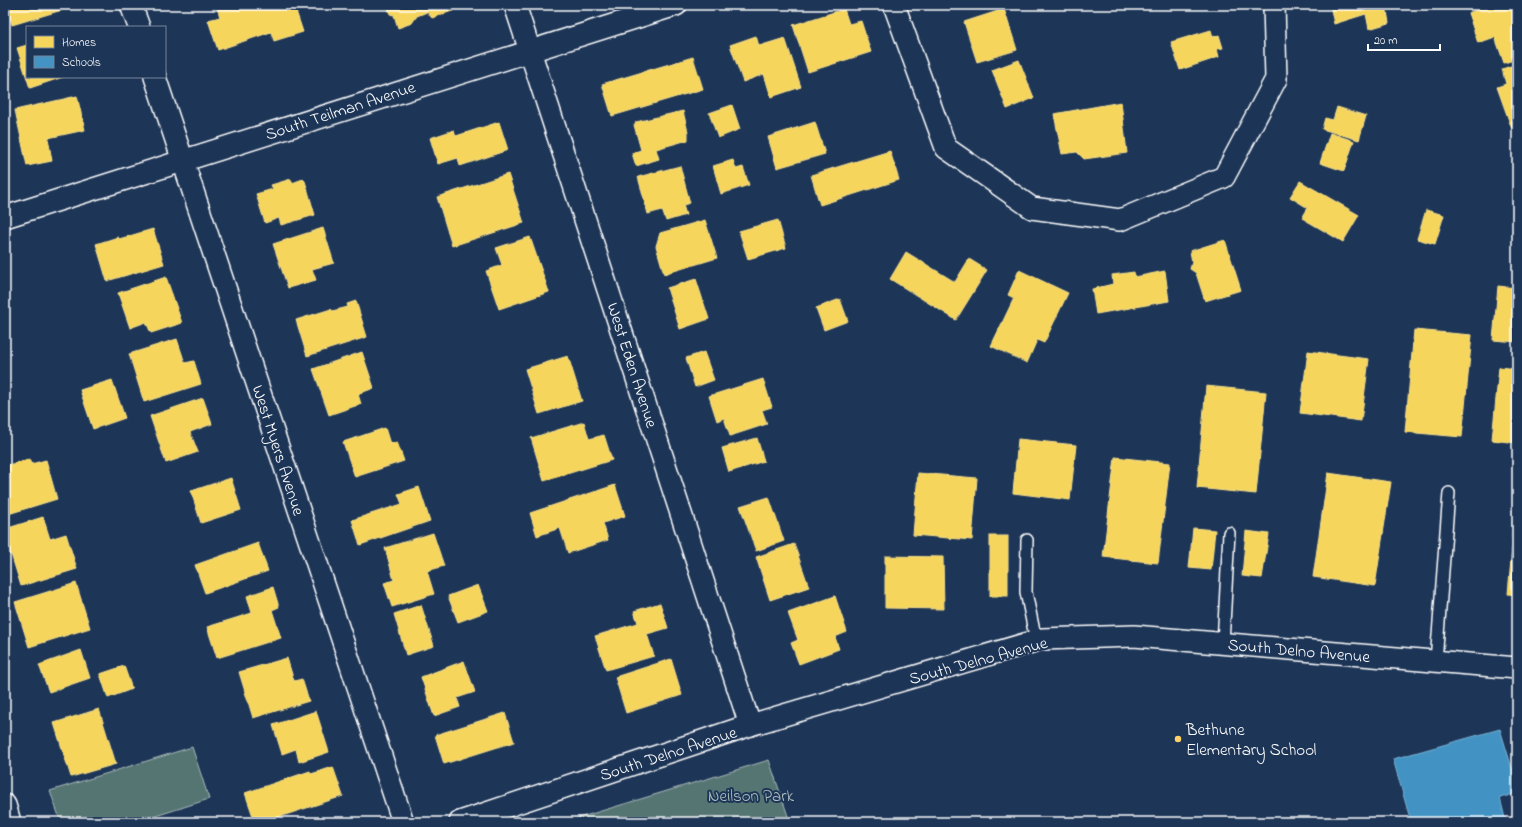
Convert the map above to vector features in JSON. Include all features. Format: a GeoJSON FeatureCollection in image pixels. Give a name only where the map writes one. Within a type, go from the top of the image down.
{"type":"FeatureCollection","features":[{"type":"Feature","properties":{"kind":"street"},"geometry":{"type":"LineString","coordinates":[[131,5],[138,26]]}},
{"type":"Feature","properties":{"kind":"street","name":"West Eden Avenue"},"geometry":{"type":"LineString","coordinates":[[515,5],[750,725]]}},
{"type":"Feature","properties":{"kind":"street","name":"South Teilman Avenue"},"geometry":{"type":"LineString","coordinates":[[5,217],[676,5]]}},
{"type":"Feature","properties":{"kind":"street"},"geometry":{"type":"LineString","coordinates":[[894,5],[946,148],[1032,208],[1120,220],[1224,177],[1276,79],[1274,5]]}},
{"type":"Feature","properties":{"kind":"street","name":"West Myers Avenue"},"geometry":{"type":"LineString","coordinates":[[155,78],[403,822]]}},
{"type":"Feature","properties":{"kind":"street","name":"South Delno Avenue"},"geometry":{"type":"LineString","coordinates":[[460,822],[750,725],[1042,639],[1134,636],[1517,668]]}},
{"type":"Feature","properties":{"kind":"street"},"geometry":{"type":"LineString","coordinates":[[5,805],[10,822]]}},
{"type":"Feature","properties":{"kind":"lane"},"geometry":{"type":"LineString","coordinates":[[1436,661],[1449,493]]}},
{"type":"Feature","properties":{"kind":"lane"},"geometry":{"type":"LineString","coordinates":[[1223,643],[1229,533]]}},
{"type":"Feature","properties":{"kind":"lane"},"geometry":{"type":"LineString","coordinates":[[1027,540],[1026,592],[1036,641]]}},
{"type":"Feature","properties":{"kind":"green space"},"geometry":{"type":"Polygon","coordinates":[[[192,747],[209,799],[137,822],[61,822],[50,791],[192,747]]]}},
{"type":"Feature","properties":{"kind":"green space","name":"Neilson Park"},"geometry":{"type":"Polygon","coordinates":[[[769,760],[790,822],[565,822],[769,760]]]}},
{"type":"Feature","properties":{"kind":"building: Homes"},"geometry":{"type":"Polygon","coordinates":[[[6,5],[71,5],[72,7],[12,25],[6,5]]]}},
{"type":"Feature","properties":{"kind":"building: Homes"},"geometry":{"type":"Polygon","coordinates":[[[216,5],[244,5],[245,9],[258,5],[294,5],[303,32],[274,41],[271,32],[218,50],[208,20],[220,17],[216,5]]]}},
{"type":"Feature","properties":{"kind":"building: Homes"},"geometry":{"type":"Polygon","coordinates":[[[387,5],[454,5],[455,10],[432,18],[427,12],[417,16],[412,23],[398,28],[394,15],[390,14],[387,5]]]}},
{"type":"Feature","properties":{"kind":"building: Homes"},"geometry":{"type":"Polygon","coordinates":[[[958,5],[974,5],[960,10],[958,5]]]}},
{"type":"Feature","properties":{"kind":"building: Homes"},"geometry":{"type":"Polygon","coordinates":[[[1330,5],[1386,5],[1389,23],[1369,29],[1366,14],[1334,24],[1330,5]]]}},
{"type":"Feature","properties":{"kind":"building: Homes"},"geometry":{"type":"Polygon","coordinates":[[[1490,5],[1517,5],[1517,59],[1504,63],[1495,37],[1478,43],[1468,13],[1490,5]]]}},
{"type":"Feature","properties":{"kind":"building: Homes"},"geometry":{"type":"Polygon","coordinates":[[[844,9],[849,24],[861,21],[871,52],[808,72],[793,25],[844,9]]]}},
{"type":"Feature","properties":{"kind":"building: Homes"},"geometry":{"type":"Polygon","coordinates":[[[1004,9],[1017,50],[977,62],[964,22],[1004,9]]]}},
{"type":"Feature","properties":{"kind":"building: Homes"},"geometry":{"type":"Polygon","coordinates":[[[1211,30],[1213,37],[1219,35],[1223,48],[1217,49],[1219,57],[1180,70],[1171,42],[1211,30]]]}},
{"type":"Feature","properties":{"kind":"building: Homes"},"geometry":{"type":"Polygon","coordinates":[[[756,36],[759,46],[785,38],[801,87],[771,97],[764,74],[743,82],[730,45],[756,36]]]}},
{"type":"Feature","properties":{"kind":"building: Homes"},"geometry":{"type":"Polygon","coordinates":[[[26,45],[26,76],[17,48],[26,45]]]}},
{"type":"Feature","properties":{"kind":"building: Homes"},"geometry":{"type":"Polygon","coordinates":[[[693,57],[703,89],[612,116],[602,84],[693,57]]]}},
{"type":"Feature","properties":{"kind":"building: Homes"},"geometry":{"type":"Polygon","coordinates":[[[1019,60],[1034,98],[1007,109],[992,70],[1019,60]]]}},
{"type":"Feature","properties":{"kind":"building: Homes"},"geometry":{"type":"Polygon","coordinates":[[[1517,64],[1517,128],[1512,129],[1497,87],[1506,84],[1502,69],[1517,64]]]}},
{"type":"Feature","properties":{"kind":"building: Homes"},"geometry":{"type":"Polygon","coordinates":[[[27,78],[60,78],[30,88],[27,78]]]}},
{"type":"Feature","properties":{"kind":"building: Homes"},"geometry":{"type":"Polygon","coordinates":[[[77,96],[85,130],[48,138],[52,161],[27,166],[15,110],[77,96]]]}},
{"type":"Feature","properties":{"kind":"building: Homes"},"geometry":{"type":"Polygon","coordinates":[[[1121,102],[1127,153],[1084,159],[1077,152],[1062,154],[1054,114],[1121,102]]]}},
{"type":"Feature","properties":{"kind":"building: Homes"},"geometry":{"type":"Polygon","coordinates":[[[732,105],[740,129],[718,138],[709,113],[732,105]]]}},
{"type":"Feature","properties":{"kind":"building: Homes"},"geometry":{"type":"Polygon","coordinates":[[[1337,107],[1366,116],[1359,140],[1322,129],[1325,118],[1333,120],[1337,107]]]}},
{"type":"Feature","properties":{"kind":"building: Homes"},"geometry":{"type":"Polygon","coordinates":[[[683,111],[688,132],[688,140],[656,149],[659,159],[636,166],[632,153],[641,150],[634,125],[636,122],[683,111]]]}},
{"type":"Feature","properties":{"kind":"building: Homes"},"geometry":{"type":"Polygon","coordinates":[[[499,122],[508,150],[460,166],[458,158],[438,164],[430,138],[454,130],[456,136],[499,122]]]}},
{"type":"Feature","properties":{"kind":"building: Homes"},"geometry":{"type":"Polygon","coordinates":[[[815,122],[825,154],[777,168],[768,137],[815,122]]]}},
{"type":"Feature","properties":{"kind":"building: Homes"},"geometry":{"type":"Polygon","coordinates":[[[1330,133],[1354,141],[1344,171],[1320,163],[1330,133]]]}},
{"type":"Feature","properties":{"kind":"building: Homes"},"geometry":{"type":"Polygon","coordinates":[[[890,151],[899,180],[820,205],[811,175],[890,151]]]}},
{"type":"Feature","properties":{"kind":"building: Homes"},"geometry":{"type":"Polygon","coordinates":[[[733,160],[736,169],[743,167],[749,185],[721,194],[713,166],[733,160]]]}},
{"type":"Feature","properties":{"kind":"building: Homes"},"geometry":{"type":"Polygon","coordinates":[[[680,166],[690,203],[683,205],[686,215],[666,221],[662,210],[648,214],[638,177],[680,166]]]}},
{"type":"Feature","properties":{"kind":"building: Homes"},"geometry":{"type":"Polygon","coordinates":[[[508,174],[524,223],[452,246],[437,197],[508,174]]]}},
{"type":"Feature","properties":{"kind":"building: Homes"},"geometry":{"type":"Polygon","coordinates":[[[291,179],[292,183],[303,179],[305,181],[315,215],[281,225],[279,218],[265,223],[256,194],[273,189],[271,185],[291,179]]]}},
{"type":"Feature","properties":{"kind":"building: Homes"},"geometry":{"type":"Polygon","coordinates":[[[1300,181],[1359,215],[1343,242],[1302,218],[1308,208],[1290,197],[1300,181]]]}},
{"type":"Feature","properties":{"kind":"building: Homes"},"geometry":{"type":"Polygon","coordinates":[[[1426,210],[1444,215],[1435,244],[1417,239],[1426,210]]]}},
{"type":"Feature","properties":{"kind":"building: Homes"},"geometry":{"type":"Polygon","coordinates":[[[705,220],[717,258],[664,274],[656,246],[660,233],[705,220]]]}},
{"type":"Feature","properties":{"kind":"building: Homes"},"geometry":{"type":"Polygon","coordinates":[[[778,220],[786,248],[748,259],[739,231],[778,220]]]}},
{"type":"Feature","properties":{"kind":"building: Homes"},"geometry":{"type":"Polygon","coordinates":[[[323,228],[334,263],[312,269],[316,280],[288,288],[273,244],[323,228]]]}},
{"type":"Feature","properties":{"kind":"building: Homes"},"geometry":{"type":"Polygon","coordinates":[[[153,229],[164,264],[107,281],[96,244],[153,229]]]}},
{"type":"Feature","properties":{"kind":"building: Homes"},"geometry":{"type":"Polygon","coordinates":[[[530,237],[549,292],[499,309],[486,271],[502,265],[496,248],[530,237]]]}},
{"type":"Feature","properties":{"kind":"building: Homes"},"geometry":{"type":"Polygon","coordinates":[[[1225,240],[1241,290],[1205,301],[1196,273],[1190,269],[1192,262],[1190,251],[1225,240]]]}},
{"type":"Feature","properties":{"kind":"building: Homes"},"geometry":{"type":"Polygon","coordinates":[[[906,252],[955,282],[969,259],[987,270],[956,320],[890,279],[906,252]]]}},
{"type":"Feature","properties":{"kind":"building: Homes"},"geometry":{"type":"Polygon","coordinates":[[[1019,270],[1068,293],[1044,343],[1037,340],[1027,363],[991,346],[1014,298],[1008,295],[1019,270]]]}},
{"type":"Feature","properties":{"kind":"building: Homes"},"geometry":{"type":"Polygon","coordinates":[[[1165,271],[1169,301],[1096,314],[1092,289],[1113,284],[1112,275],[1134,272],[1135,277],[1165,271]]]}},
{"type":"Feature","properties":{"kind":"building: Homes"},"geometry":{"type":"Polygon","coordinates":[[[166,277],[182,323],[151,333],[146,322],[130,328],[118,293],[166,277]]]}},
{"type":"Feature","properties":{"kind":"building: Homes"},"geometry":{"type":"Polygon","coordinates":[[[696,279],[709,319],[680,329],[667,288],[696,279]]]}},
{"type":"Feature","properties":{"kind":"building: Homes"},"geometry":{"type":"Polygon","coordinates":[[[1498,286],[1517,288],[1517,342],[1493,340],[1498,286]]]}},
{"type":"Feature","properties":{"kind":"building: Homes"},"geometry":{"type":"Polygon","coordinates":[[[840,299],[848,321],[824,330],[816,308],[840,299]]]}},
{"type":"Feature","properties":{"kind":"building: Homes"},"geometry":{"type":"Polygon","coordinates":[[[356,301],[367,337],[307,356],[296,320],[331,309],[332,311],[348,307],[347,304],[356,301]]]}},
{"type":"Feature","properties":{"kind":"building: Homes"},"geometry":{"type":"Polygon","coordinates":[[[1414,330],[1472,335],[1462,437],[1405,432],[1414,330]]]}},
{"type":"Feature","properties":{"kind":"building: Homes"},"geometry":{"type":"Polygon","coordinates":[[[177,339],[185,363],[194,361],[201,384],[144,402],[129,354],[177,339]]]}},
{"type":"Feature","properties":{"kind":"building: Homes"},"geometry":{"type":"Polygon","coordinates":[[[1308,351],[1369,359],[1361,421],[1300,413],[1308,351]]]}},
{"type":"Feature","properties":{"kind":"building: Homes"},"geometry":{"type":"Polygon","coordinates":[[[362,352],[374,388],[358,394],[361,404],[329,415],[313,369],[362,352]]]}},
{"type":"Feature","properties":{"kind":"building: Homes"},"geometry":{"type":"Polygon","coordinates":[[[704,352],[714,380],[695,387],[686,358],[704,352]]]}},
{"type":"Feature","properties":{"kind":"building: Homes"},"geometry":{"type":"Polygon","coordinates":[[[568,356],[582,401],[539,414],[525,369],[568,356]]]}},
{"type":"Feature","properties":{"kind":"building: Homes"},"geometry":{"type":"Polygon","coordinates":[[[1499,367],[1517,369],[1517,443],[1492,440],[1499,367]]]}},
{"type":"Feature","properties":{"kind":"building: Homes"},"geometry":{"type":"Polygon","coordinates":[[[763,379],[772,407],[762,410],[767,424],[730,436],[724,418],[717,421],[709,396],[763,379]]]}},
{"type":"Feature","properties":{"kind":"building: Homes"},"geometry":{"type":"Polygon","coordinates":[[[112,380],[125,418],[93,429],[80,390],[112,380]]]}},
{"type":"Feature","properties":{"kind":"building: Homes"},"geometry":{"type":"Polygon","coordinates":[[[1206,386],[1266,392],[1256,494],[1197,488],[1206,386]]]}},
{"type":"Feature","properties":{"kind":"building: Homes"},"geometry":{"type":"Polygon","coordinates":[[[203,398],[212,424],[190,432],[198,452],[166,463],[150,416],[203,398]]]}},
{"type":"Feature","properties":{"kind":"building: Homes"},"geometry":{"type":"Polygon","coordinates":[[[584,422],[589,439],[604,435],[612,460],[544,481],[531,438],[584,422]]]}},
{"type":"Feature","properties":{"kind":"building: Homes"},"geometry":{"type":"Polygon","coordinates":[[[385,428],[390,444],[397,442],[404,461],[355,477],[343,442],[385,428]]]}},
{"type":"Feature","properties":{"kind":"building: Homes"},"geometry":{"type":"Polygon","coordinates":[[[757,438],[764,461],[729,472],[722,448],[757,438]]]}},
{"type":"Feature","properties":{"kind":"building: Homes"},"geometry":{"type":"Polygon","coordinates":[[[1018,439],[1076,445],[1070,500],[1013,493],[1018,439]]]}},
{"type":"Feature","properties":{"kind":"building: Homes"},"geometry":{"type":"Polygon","coordinates":[[[1115,457],[1170,463],[1158,563],[1103,557],[1115,457]]]}},
{"type":"Feature","properties":{"kind":"building: Homes"},"geometry":{"type":"Polygon","coordinates":[[[29,459],[31,464],[46,460],[57,499],[5,515],[5,466],[29,459]]]}},
{"type":"Feature","properties":{"kind":"building: Homes"},"geometry":{"type":"Polygon","coordinates":[[[918,473],[977,478],[972,540],[913,535],[918,473]]]}},
{"type":"Feature","properties":{"kind":"building: Homes"},"geometry":{"type":"Polygon","coordinates":[[[1328,473],[1391,482],[1375,586],[1313,577],[1328,473]]]}},
{"type":"Feature","properties":{"kind":"building: Homes"},"geometry":{"type":"Polygon","coordinates":[[[231,478],[241,510],[201,523],[191,491],[231,478]]]}},
{"type":"Feature","properties":{"kind":"building: Homes"},"geometry":{"type":"Polygon","coordinates":[[[615,485],[625,516],[603,523],[608,540],[568,553],[560,528],[537,536],[530,513],[615,485]]]}},
{"type":"Feature","properties":{"kind":"building: Homes"},"geometry":{"type":"Polygon","coordinates":[[[419,487],[430,521],[360,545],[352,520],[402,504],[398,494],[419,487]]]}},
{"type":"Feature","properties":{"kind":"building: Homes"},"geometry":{"type":"Polygon","coordinates":[[[1515,494],[1517,494],[1517,539],[1512,538],[1515,494]]]}},
{"type":"Feature","properties":{"kind":"building: Homes"},"geometry":{"type":"Polygon","coordinates":[[[769,497],[784,541],[756,551],[740,506],[769,497]]]}},
{"type":"Feature","properties":{"kind":"building: Homes"},"geometry":{"type":"Polygon","coordinates":[[[43,517],[50,539],[66,534],[77,569],[21,586],[11,554],[5,556],[5,529],[43,517]]]}},
{"type":"Feature","properties":{"kind":"building: Homes"},"geometry":{"type":"Polygon","coordinates":[[[1193,528],[1215,530],[1211,570],[1189,568],[1193,528]]]}},
{"type":"Feature","properties":{"kind":"building: Homes"},"geometry":{"type":"Polygon","coordinates":[[[1246,531],[1269,534],[1262,578],[1242,576],[1246,531]]]}},
{"type":"Feature","properties":{"kind":"building: Homes"},"geometry":{"type":"Polygon","coordinates":[[[433,533],[444,566],[427,571],[434,594],[392,607],[384,583],[394,580],[385,548],[433,533]]]}},
{"type":"Feature","properties":{"kind":"building: Homes"},"geometry":{"type":"Polygon","coordinates":[[[990,536],[1008,536],[1008,596],[990,596],[990,536]]]}},
{"type":"Feature","properties":{"kind":"building: Homes"},"geometry":{"type":"Polygon","coordinates":[[[258,543],[268,571],[205,593],[195,565],[258,543]]]}},
{"type":"Feature","properties":{"kind":"building: Homes"},"geometry":{"type":"Polygon","coordinates":[[[794,544],[809,587],[770,600],[756,557],[794,544]]]}},
{"type":"Feature","properties":{"kind":"building: Homes"},"geometry":{"type":"Polygon","coordinates":[[[1512,548],[1517,549],[1517,595],[1508,594],[1512,548]]]}},
{"type":"Feature","properties":{"kind":"building: Homes"},"geometry":{"type":"Polygon","coordinates":[[[885,556],[943,557],[944,609],[885,608],[885,556]]]}},
{"type":"Feature","properties":{"kind":"building: Homes"},"geometry":{"type":"Polygon","coordinates":[[[76,583],[90,628],[29,647],[15,602],[76,583]]]}},
{"type":"Feature","properties":{"kind":"building: Homes"},"geometry":{"type":"Polygon","coordinates":[[[478,585],[488,611],[458,622],[448,596],[478,585]]]}},
{"type":"Feature","properties":{"kind":"building: Homes"},"geometry":{"type":"Polygon","coordinates":[[[273,587],[279,607],[272,610],[281,638],[217,658],[207,627],[252,613],[247,596],[273,587]]]}},
{"type":"Feature","properties":{"kind":"building: Homes"},"geometry":{"type":"Polygon","coordinates":[[[835,596],[847,632],[835,637],[839,649],[799,664],[791,643],[798,640],[788,613],[835,596]]]}},
{"type":"Feature","properties":{"kind":"building: Homes"},"geometry":{"type":"Polygon","coordinates":[[[660,603],[668,628],[647,634],[654,656],[606,670],[595,636],[638,623],[634,611],[660,603]]]}},
{"type":"Feature","properties":{"kind":"building: Homes"},"geometry":{"type":"Polygon","coordinates":[[[421,605],[434,646],[406,655],[394,614],[421,605]]]}},
{"type":"Feature","properties":{"kind":"building: Homes"},"geometry":{"type":"Polygon","coordinates":[[[81,650],[90,678],[49,692],[39,665],[81,650]]]}},
{"type":"Feature","properties":{"kind":"building: Homes"},"geometry":{"type":"Polygon","coordinates":[[[287,658],[294,681],[302,679],[309,701],[253,718],[239,672],[287,658]]]}},
{"type":"Feature","properties":{"kind":"building: Homes"},"geometry":{"type":"Polygon","coordinates":[[[671,659],[682,695],[626,713],[615,677],[671,659]]]}},
{"type":"Feature","properties":{"kind":"building: Homes"},"geometry":{"type":"Polygon","coordinates":[[[464,661],[475,692],[457,698],[460,707],[434,716],[421,677],[464,661]]]}},
{"type":"Feature","properties":{"kind":"building: Homes"},"geometry":{"type":"Polygon","coordinates":[[[124,666],[132,689],[108,698],[100,674],[124,666]]]}},
{"type":"Feature","properties":{"kind":"building: Homes"},"geometry":{"type":"Polygon","coordinates":[[[99,709],[116,764],[71,777],[54,723],[99,709]]]}},
{"type":"Feature","properties":{"kind":"building: Homes"},"geometry":{"type":"Polygon","coordinates":[[[316,711],[329,752],[299,762],[296,749],[282,754],[273,725],[316,711]]]}},
{"type":"Feature","properties":{"kind":"building: Homes"},"geometry":{"type":"Polygon","coordinates":[[[505,713],[514,742],[444,764],[435,735],[505,713]]]}},
{"type":"Feature","properties":{"kind":"building: Homes"},"geometry":{"type":"Polygon","coordinates":[[[333,767],[343,796],[264,822],[255,822],[245,793],[310,771],[311,774],[333,767]]]}},
{"type":"Feature","properties":{"kind":"building: Schools"},"geometry":{"type":"Polygon","coordinates":[[[1500,729],[1517,784],[1517,793],[1500,798],[1506,822],[1411,822],[1393,759],[1500,729]]]}},
{"type":"Feature","properties":{"kind":"place","name":"Bethune Elementary School"},"geometry":{"type":"Point","coordinates":[1178,739]}}]}
